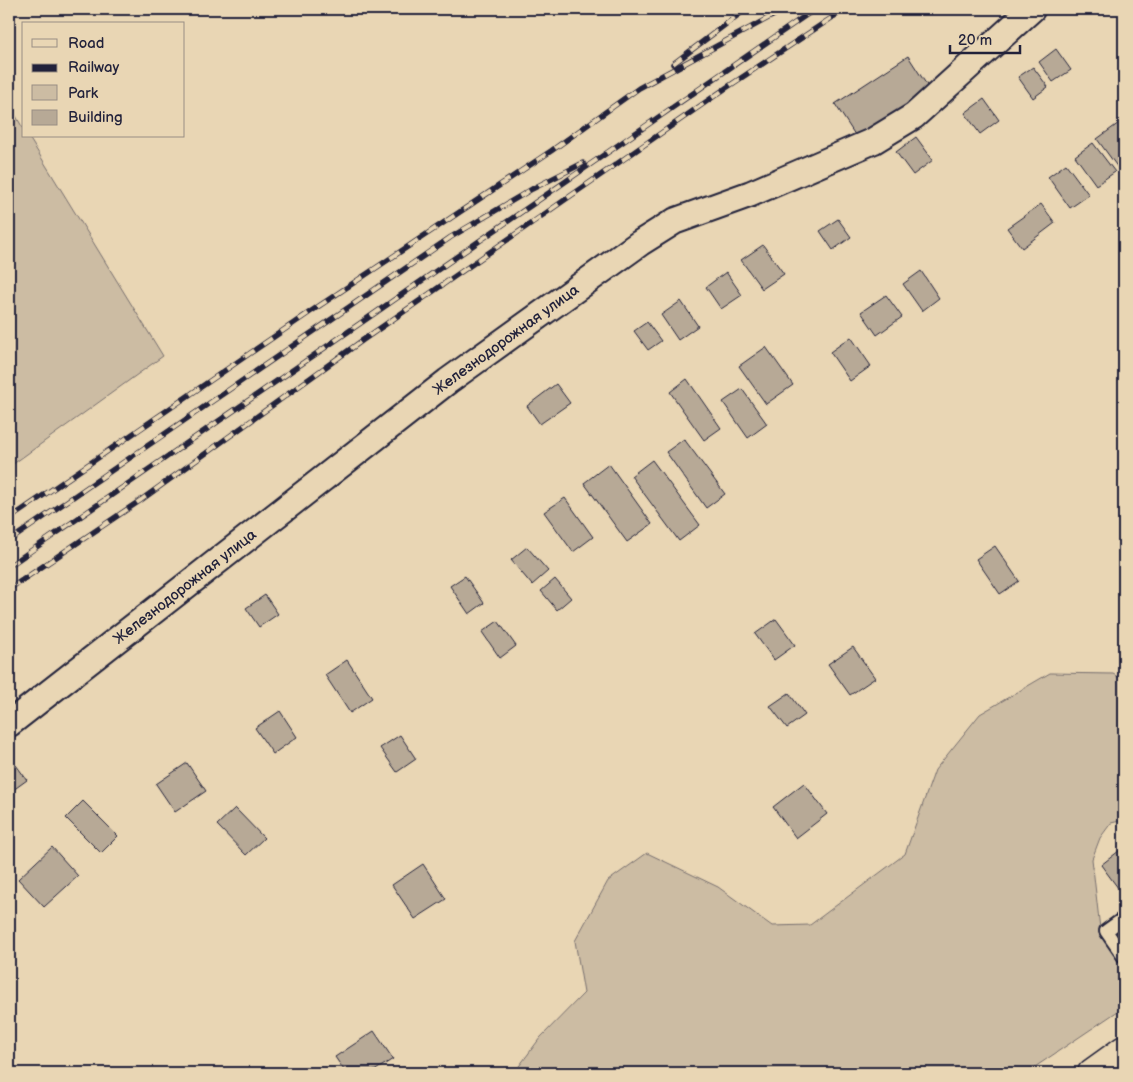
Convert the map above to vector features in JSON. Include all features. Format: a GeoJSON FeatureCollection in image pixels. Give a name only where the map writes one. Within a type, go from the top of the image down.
{"type":"FeatureCollection","features":[{"type":"Feature","properties":{"kind":"main road"},"geometry":{"type":"LineString","coordinates":[[1092,1073],[1124,1050]]}},
{"type":"Feature","properties":{"kind":"street","name":"Железнодорожная улица"},"geometry":{"type":"LineString","coordinates":[[9,724],[448,382],[640,244],[675,221],[750,194],[873,141],[914,116],[1032,9]]}},
{"type":"Feature","properties":{"kind":"lane"},"geometry":{"type":"LineString","coordinates":[[1124,918],[1106,931],[1124,956]]}},
{"type":"Feature","properties":{"kind":"green space"},"geometry":{"type":"Polygon","coordinates":[[[9,104],[22,127],[22,138],[29,138],[163,356],[9,467],[9,104]]]}},
{"type":"Feature","properties":{"kind":"green space"},"geometry":{"type":"Polygon","coordinates":[[[1050,673],[1113,674],[1124,680],[1124,820],[1111,823],[1100,838],[1092,859],[1100,929],[1124,963],[1124,1007],[1026,1073],[514,1073],[540,1038],[584,993],[575,941],[608,881],[647,853],[718,887],[772,926],[810,925],[905,854],[935,770],[980,714],[1050,673]]]}},
{"type":"Feature","properties":{"kind":"building"},"geometry":{"type":"Polygon","coordinates":[[[1056,49],[1071,70],[1053,82],[1039,62],[1056,49]]]}},
{"type":"Feature","properties":{"kind":"building"},"geometry":{"type":"Polygon","coordinates":[[[908,56],[932,93],[859,141],[835,104],[908,56]]]}},
{"type":"Feature","properties":{"kind":"building"},"geometry":{"type":"Polygon","coordinates":[[[1033,67],[1048,87],[1033,98],[1018,77],[1033,67]]]}},
{"type":"Feature","properties":{"kind":"building"},"geometry":{"type":"Polygon","coordinates":[[[984,99],[999,120],[980,134],[965,113],[984,99]]]}},
{"type":"Feature","properties":{"kind":"building"},"geometry":{"type":"Polygon","coordinates":[[[1119,123],[1124,130],[1124,176],[1097,139],[1119,123]]]}},
{"type":"Feature","properties":{"kind":"building"},"geometry":{"type":"Polygon","coordinates":[[[916,137],[933,160],[913,175],[896,152],[916,137]]]}},
{"type":"Feature","properties":{"kind":"building"},"geometry":{"type":"Polygon","coordinates":[[[1093,143],[1115,172],[1096,185],[1075,156],[1093,143]]]}},
{"type":"Feature","properties":{"kind":"building"},"geometry":{"type":"Polygon","coordinates":[[[1066,164],[1089,195],[1070,208],[1048,177],[1066,164]]]}},
{"type":"Feature","properties":{"kind":"building"},"geometry":{"type":"Polygon","coordinates":[[[1041,204],[1055,223],[1022,248],[1007,228],[1041,204]]]}},
{"type":"Feature","properties":{"kind":"building"},"geometry":{"type":"Polygon","coordinates":[[[838,219],[851,237],[833,250],[820,231],[838,219]]]}},
{"type":"Feature","properties":{"kind":"building"},"geometry":{"type":"Polygon","coordinates":[[[763,245],[784,274],[762,289],[741,260],[763,245]]]}},
{"type":"Feature","properties":{"kind":"building"},"geometry":{"type":"Polygon","coordinates":[[[921,271],[939,298],[922,311],[903,284],[921,271]]]}},
{"type":"Feature","properties":{"kind":"building"},"geometry":{"type":"Polygon","coordinates":[[[726,272],[742,295],[721,309],[706,287],[726,272]]]}},
{"type":"Feature","properties":{"kind":"building"},"geometry":{"type":"Polygon","coordinates":[[[886,295],[902,317],[877,335],[861,312],[886,295]]]}},
{"type":"Feature","properties":{"kind":"building"},"geometry":{"type":"Polygon","coordinates":[[[681,301],[698,326],[678,340],[661,315],[681,301]]]}},
{"type":"Feature","properties":{"kind":"building"},"geometry":{"type":"Polygon","coordinates":[[[647,322],[661,341],[648,350],[634,331],[647,322]]]}},
{"type":"Feature","properties":{"kind":"building"},"geometry":{"type":"Polygon","coordinates":[[[851,337],[871,366],[850,381],[830,352],[851,337]]]}},
{"type":"Feature","properties":{"kind":"building"},"geometry":{"type":"Polygon","coordinates":[[[766,347],[793,385],[766,404],[739,366],[766,347]]]}},
{"type":"Feature","properties":{"kind":"building"},"geometry":{"type":"Polygon","coordinates":[[[687,379],[721,428],[704,440],[670,392],[687,379]]]}},
{"type":"Feature","properties":{"kind":"building"},"geometry":{"type":"Polygon","coordinates":[[[556,384],[570,403],[540,424],[527,406],[556,384]]]}},
{"type":"Feature","properties":{"kind":"building"},"geometry":{"type":"Polygon","coordinates":[[[742,389],[767,424],[748,438],[723,402],[742,389]]]}},
{"type":"Feature","properties":{"kind":"building"},"geometry":{"type":"Polygon","coordinates":[[[684,439],[725,494],[706,508],[666,452],[684,439]]]}},
{"type":"Feature","properties":{"kind":"building"},"geometry":{"type":"Polygon","coordinates":[[[652,460],[700,525],[679,541],[631,476],[652,460]]]}},
{"type":"Feature","properties":{"kind":"building"},"geometry":{"type":"Polygon","coordinates":[[[609,464],[652,524],[627,542],[584,483],[609,464]]]}},
{"type":"Feature","properties":{"kind":"building"},"geometry":{"type":"Polygon","coordinates":[[[565,498],[593,537],[573,552],[544,512],[565,498]]]}},
{"type":"Feature","properties":{"kind":"building"},"geometry":{"type":"Polygon","coordinates":[[[995,546],[1019,581],[1000,594],[976,559],[995,546]]]}},
{"type":"Feature","properties":{"kind":"building"},"geometry":{"type":"Polygon","coordinates":[[[527,547],[548,571],[532,585],[511,560],[527,547]]]}},
{"type":"Feature","properties":{"kind":"building"},"geometry":{"type":"Polygon","coordinates":[[[465,576],[484,603],[469,614],[450,586],[465,576]]]}},
{"type":"Feature","properties":{"kind":"building"},"geometry":{"type":"Polygon","coordinates":[[[555,579],[571,598],[557,610],[541,591],[555,579]]]}},
{"type":"Feature","properties":{"kind":"building"},"geometry":{"type":"Polygon","coordinates":[[[265,595],[278,614],[259,627],[246,608],[265,595]]]}},
{"type":"Feature","properties":{"kind":"building"},"geometry":{"type":"Polygon","coordinates":[[[776,619],[795,645],[774,660],[755,634],[776,619]]]}},
{"type":"Feature","properties":{"kind":"building"},"geometry":{"type":"Polygon","coordinates":[[[498,621],[516,646],[500,658],[482,632],[498,621]]]}},
{"type":"Feature","properties":{"kind":"building"},"geometry":{"type":"Polygon","coordinates":[[[853,647],[875,678],[850,695],[828,664],[853,647]]]}},
{"type":"Feature","properties":{"kind":"building"},"geometry":{"type":"Polygon","coordinates":[[[347,660],[372,698],[350,713],[325,675],[347,660]]]}},
{"type":"Feature","properties":{"kind":"building"},"geometry":{"type":"Polygon","coordinates":[[[789,693],[805,715],[787,728],[770,706],[789,693]]]}},
{"type":"Feature","properties":{"kind":"building"},"geometry":{"type":"Polygon","coordinates":[[[280,711],[297,737],[273,754],[255,728],[280,711]]]}},
{"type":"Feature","properties":{"kind":"building"},"geometry":{"type":"Polygon","coordinates":[[[400,735],[416,759],[397,772],[380,748],[400,735]]]}},
{"type":"Feature","properties":{"kind":"building"},"geometry":{"type":"Polygon","coordinates":[[[187,763],[206,791],[175,812],[156,784],[187,763]]]}},
{"type":"Feature","properties":{"kind":"building"},"geometry":{"type":"Polygon","coordinates":[[[16,765],[27,780],[9,793],[9,770],[16,765]]]}},
{"type":"Feature","properties":{"kind":"building"},"geometry":{"type":"Polygon","coordinates":[[[804,783],[827,814],[796,838],[773,807],[804,783]]]}},
{"type":"Feature","properties":{"kind":"building"},"geometry":{"type":"Polygon","coordinates":[[[83,801],[118,836],[101,853],[66,818],[83,801]]]}},
{"type":"Feature","properties":{"kind":"building"},"geometry":{"type":"Polygon","coordinates":[[[235,808],[264,838],[246,855],[217,825],[235,808]]]}},
{"type":"Feature","properties":{"kind":"building"},"geometry":{"type":"Polygon","coordinates":[[[52,847],[78,876],[44,907],[18,879],[52,847]]]}},
{"type":"Feature","properties":{"kind":"building"},"geometry":{"type":"Polygon","coordinates":[[[1124,847],[1124,896],[1101,865],[1124,847]]]}},
{"type":"Feature","properties":{"kind":"building"},"geometry":{"type":"Polygon","coordinates":[[[423,864],[446,899],[415,919],[392,885],[423,864]]]}},
{"type":"Feature","properties":{"kind":"building"},"geometry":{"type":"Polygon","coordinates":[[[374,1031],[393,1059],[371,1073],[346,1073],[335,1057],[374,1031]]]}},
{"type":"Feature","properties":{"kind":"railway"},"geometry":{"type":"LineString","coordinates":[[673,64],[746,9]]}},
{"type":"Feature","properties":{"kind":"railway"},"geometry":{"type":"LineString","coordinates":[[9,519],[310,312],[551,151],[639,88],[785,9]]}},
{"type":"Feature","properties":{"kind":"railway"},"geometry":{"type":"LineString","coordinates":[[9,566],[815,9]]}},
{"type":"Feature","properties":{"kind":"railway"},"geometry":{"type":"LineString","coordinates":[[9,589],[141,500],[363,340],[726,88],[845,9]]}},
{"type":"Feature","properties":{"kind":"railway"},"geometry":{"type":"LineString","coordinates":[[9,541],[451,237],[532,189],[583,163]]}}]}
